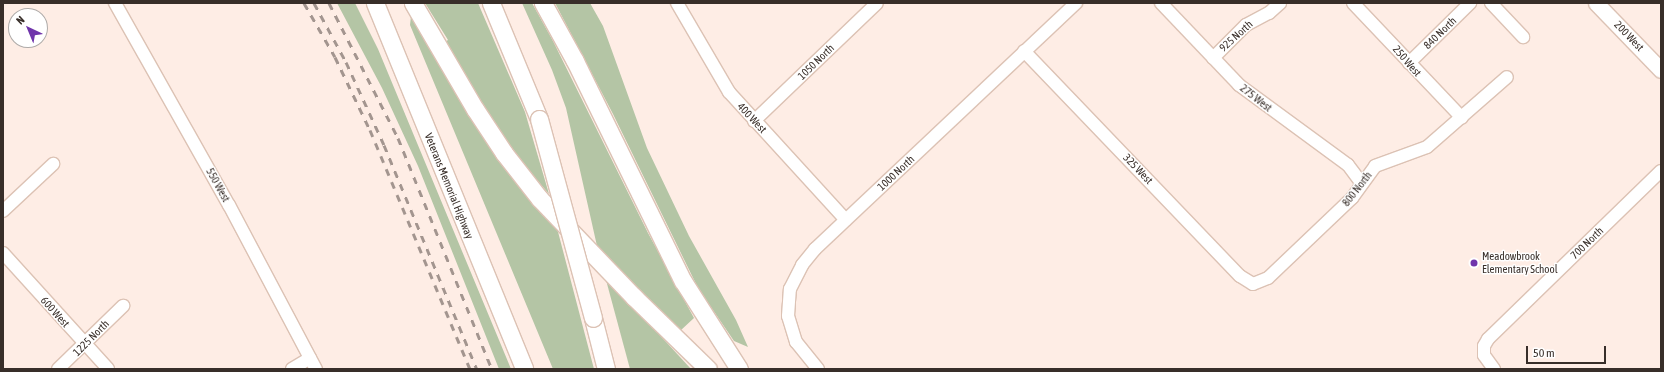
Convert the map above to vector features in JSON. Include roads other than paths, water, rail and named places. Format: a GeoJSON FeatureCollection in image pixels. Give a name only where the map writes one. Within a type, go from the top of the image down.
{"type":"FeatureCollection","features":[{"type":"Feature","properties":{"kind":"highway","name":"Veterans Memorial Highway"},"geometry":{"type":"LineString","coordinates":[[375,3],[524,369]]}},
{"type":"Feature","properties":{"kind":"highway"},"geometry":{"type":"LineString","coordinates":[[413,3],[475,109],[504,153],[540,199],[634,297],[708,369]]}},
{"type":"Feature","properties":{"kind":"highway"},"geometry":{"type":"LineString","coordinates":[[491,3],[539,119],[606,369]]}},
{"type":"Feature","properties":{"kind":"highway"},"geometry":{"type":"LineString","coordinates":[[543,3],[575,61],[683,281],[739,369]]}},
{"type":"Feature","properties":{"kind":"main road","name":"200 West"},"geometry":{"type":"LineString","coordinates":[[1596,3],[1661,70]]}},
{"type":"Feature","properties":{"kind":"street","name":"550 West"},"geometry":{"type":"LineString","coordinates":[[115,3],[229,205],[313,364]]}},
{"type":"Feature","properties":{"kind":"street","name":"1050 North"},"geometry":{"type":"LineString","coordinates":[[754,121],[877,3]]}},
{"type":"Feature","properties":{"kind":"street","name":"1000 North"},"geometry":{"type":"LineString","coordinates":[[818,369],[800,349],[792,334],[788,316],[788,298],[793,281],[802,265],[846,220],[1076,3]]}},
{"type":"Feature","properties":{"kind":"street","name":"275 West"},"geometry":{"type":"LineString","coordinates":[[1161,3],[1247,92],[1348,165],[1361,182]]}},
{"type":"Feature","properties":{"kind":"street","name":"925 North"},"geometry":{"type":"LineString","coordinates":[[1213,58],[1246,25],[1269,13],[1280,3]]}},
{"type":"Feature","properties":{"kind":"street","name":"250 West"},"geometry":{"type":"LineString","coordinates":[[1353,3],[1462,118]]}},
{"type":"Feature","properties":{"kind":"street","name":"840 North"},"geometry":{"type":"LineString","coordinates":[[1409,62],[1470,3]]}},
{"type":"Feature","properties":{"kind":"street"},"geometry":{"type":"LineString","coordinates":[[1491,3],[1523,37]]}},
{"type":"Feature","properties":{"kind":"street","name":"400 West"},"geometry":{"type":"LineString","coordinates":[[679,4],[729,92],[846,220]]}},
{"type":"Feature","properties":{"kind":"street","name":"325 West"},"geometry":{"type":"LineString","coordinates":[[1024,51],[1240,276],[1253,284]]}},
{"type":"Feature","properties":{"kind":"street","name":"800 North"},"geometry":{"type":"LineString","coordinates":[[1253,284],[1268,278],[1352,198],[1361,182],[1375,166],[1427,147],[1462,118],[1507,77]]}},
{"type":"Feature","properties":{"kind":"street"},"geometry":{"type":"LineString","coordinates":[[3,211],[52,164]]}},
{"type":"Feature","properties":{"kind":"street","name":"700 North"},"geometry":{"type":"LineString","coordinates":[[1494,369],[1485,359],[1483,351],[1492,335],[1661,171]]}},
{"type":"Feature","properties":{"kind":"street","name":"600 West"},"geometry":{"type":"LineString","coordinates":[[3,253],[84,345],[108,369]]}},
{"type":"Feature","properties":{"kind":"street","name":"1225 North"},"geometry":{"type":"LineString","coordinates":[[58,369],[123,306]]}},
{"type":"Feature","properties":{"kind":"street"},"geometry":{"type":"LineString","coordinates":[[292,369],[313,364]]}},
{"type":"Feature","properties":{"kind":"railway"},"geometry":{"type":"LineString","coordinates":[[304,3],[335,57],[370,130],[470,369]]}},
{"type":"Feature","properties":{"kind":"railway"},"geometry":{"type":"LineString","coordinates":[[314,3],[346,62],[384,145],[477,369]]}},
{"type":"Feature","properties":{"kind":"railway"},"geometry":{"type":"LineString","coordinates":[[329,3],[398,138],[492,369]]}},
{"type":"Feature","properties":{"kind":"place","name":"Meadowbrook Elementary School"},"geometry":{"type":"Point","coordinates":[1474,263]}}]}
